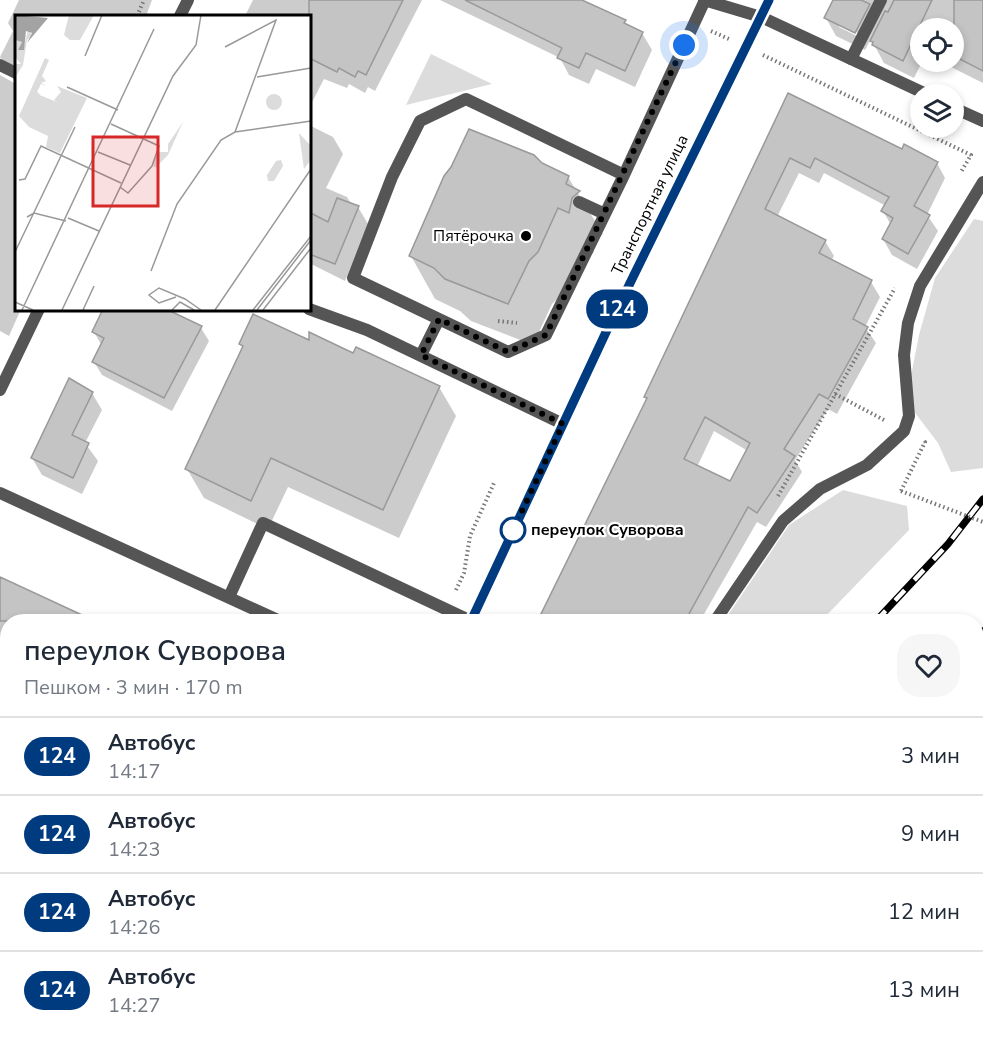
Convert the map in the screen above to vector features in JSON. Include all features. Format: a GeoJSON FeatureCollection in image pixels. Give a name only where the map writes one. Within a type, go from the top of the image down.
{"type":"FeatureCollection","features":[{"type":"Feature","properties":{"kind":"street"},"geometry":{"type":"LineString","coordinates":[[180,15],[188,0]]}},
{"type":"Feature","properties":{"kind":"street"},"geometry":{"type":"LineString","coordinates":[[624,175],[466,99],[420,121],[392,177],[353,278],[508,352],[546,335],[624,175],[705,0],[761,17],[910,87]]}},
{"type":"Feature","properties":{"kind":"street","name":"Транспортная улица"},"geometry":{"type":"LineString","coordinates":[[474,614],[563,424],[769,0]]}},
{"type":"Feature","properties":{"kind":"street"},"geometry":{"type":"LineString","coordinates":[[851,59],[881,0]]}},
{"type":"Feature","properties":{"kind":"street"},"geometry":{"type":"LineString","coordinates":[[0,65],[15,72]]}},
{"type":"Feature","properties":{"kind":"street"},"geometry":{"type":"LineString","coordinates":[[964,112],[983,121]]}},
{"type":"Feature","properties":{"kind":"street"},"geometry":{"type":"LineString","coordinates":[[720,614],[783,520],[820,489],[867,465],[904,431],[909,416],[903,355],[908,323],[920,286],[983,182]]}},
{"type":"Feature","properties":{"kind":"street"},"geometry":{"type":"LineString","coordinates":[[579,202],[605,214]]}},
{"type":"Feature","properties":{"kind":"street"},"geometry":{"type":"LineString","coordinates":[[310,309],[367,330],[563,424]]}},
{"type":"Feature","properties":{"kind":"street"},"geometry":{"type":"LineString","coordinates":[[0,390],[39,310]]}},
{"type":"Feature","properties":{"kind":"street"},"geometry":{"type":"LineString","coordinates":[[421,355],[439,319]]}},
{"type":"Feature","properties":{"kind":"street"},"geometry":{"type":"LineString","coordinates":[[0,493],[265,614]]}},
{"type":"Feature","properties":{"kind":"street"},"geometry":{"type":"LineString","coordinates":[[229,597],[263,524],[456,614]]}},
{"type":"Feature","properties":{"kind":"path"},"geometry":{"type":"LineString","coordinates":[[137,15],[144,0]]}},
{"type":"Feature","properties":{"kind":"path"},"geometry":{"type":"LineString","coordinates":[[694,23],[971,155],[960,174]]}},
{"type":"Feature","properties":{"kind":"path"},"geometry":{"type":"LineString","coordinates":[[899,281],[835,394],[925,442],[901,491],[983,522]]}},
{"type":"Feature","properties":{"kind":"path"},"geometry":{"type":"LineString","coordinates":[[490,318],[514,324],[524,321]]}},
{"type":"Feature","properties":{"kind":"path"},"geometry":{"type":"LineString","coordinates":[[447,610],[464,573],[470,536],[494,483]]}},
{"type":"Feature","properties":{"kind":"shaded area"},"geometry":{"type":"Polygon","coordinates":[[[431,54],[492,84],[406,105],[431,54]]]}},
{"type":"Feature","properties":{"kind":"shaded area"},"geometry":{"type":"Polygon","coordinates":[[[974,219],[983,221],[983,468],[951,472],[938,443],[906,401],[919,335],[935,278],[974,219]]]}},
{"type":"Feature","properties":{"kind":"shaded area"},"geometry":{"type":"Polygon","coordinates":[[[843,490],[907,506],[909,530],[828,614],[729,614],[789,525],[843,490]]]}},
{"type":"Feature","properties":{"kind":"building"},"geometry":{"type":"Polygon","coordinates":[[[309,0],[403,0],[366,75],[358,71],[355,77],[339,68],[337,72],[310,58],[309,0]]]}},
{"type":"Feature","properties":{"kind":"building"},"geometry":{"type":"Polygon","coordinates":[[[465,0],[582,0],[626,20],[624,23],[643,32],[625,71],[586,53],[579,68],[557,58],[562,48],[465,0]]]}},
{"type":"Feature","properties":{"kind":"building"},"geometry":{"type":"Polygon","coordinates":[[[833,0],[861,0],[870,4],[855,33],[824,18],[833,0]]]}},
{"type":"Feature","properties":{"kind":"building"},"geometry":{"type":"Polygon","coordinates":[[[894,0],[932,0],[923,18],[910,18],[910,46],[903,61],[872,45],[873,42],[870,41],[885,11],[888,12],[894,0]]]}},
{"type":"Feature","properties":{"kind":"building"},"geometry":{"type":"Polygon","coordinates":[[[954,0],[983,0],[983,71],[964,61],[964,18],[954,18],[954,0]]]}},
{"type":"Feature","properties":{"kind":"building"},"geometry":{"type":"Polygon","coordinates":[[[788,93],[902,149],[904,144],[938,162],[914,206],[930,215],[908,254],[882,239],[893,218],[881,211],[889,197],[815,158],[810,168],[790,158],[765,209],[826,240],[819,253],[872,280],[853,319],[868,327],[828,399],[819,394],[784,449],[795,456],[757,513],[748,507],[689,614],[541,614],[647,398],[644,397],[788,93]],[[705,417],[684,459],[730,481],[750,443],[705,417]]]}},
{"type":"Feature","properties":{"kind":"building"},"geometry":{"type":"Polygon","coordinates":[[[469,129],[534,155],[542,163],[569,176],[566,184],[580,191],[572,198],[569,213],[558,208],[538,252],[529,261],[508,304],[445,279],[434,268],[409,256],[444,176],[451,167],[469,129]]]}},
{"type":"Feature","properties":{"kind":"building"},"geometry":{"type":"Polygon","coordinates":[[[337,198],[359,206],[335,264],[310,254],[310,213],[328,222],[337,198]]]}},
{"type":"Feature","properties":{"kind":"building"},"geometry":{"type":"Polygon","coordinates":[[[103,310],[168,310],[202,326],[164,398],[92,362],[104,338],[92,332],[103,310]]]}},
{"type":"Feature","properties":{"kind":"building"},"geometry":{"type":"Polygon","coordinates":[[[253,314],[309,340],[309,332],[353,353],[356,347],[440,386],[383,510],[271,458],[251,501],[185,469],[243,346],[239,344],[253,314]]]}},
{"type":"Feature","properties":{"kind":"building"},"geometry":{"type":"Polygon","coordinates":[[[69,378],[93,392],[72,435],[89,443],[73,478],[31,458],[69,378]]]}},
{"type":"Feature","properties":{"kind":"building"},"geometry":{"type":"Polygon","coordinates":[[[0,577],[80,614],[0,614],[0,577]]]}},
{"type":"Feature","properties":{"kind":"railway"},"geometry":{"type":"LineString","coordinates":[[883,614],[948,544],[983,499]]}},
{"type":"Feature","properties":{"kind":"bus line","name":"124"},"geometry":{"type":"LineString","coordinates":[[474,614],[607,330],[769,0]]}},
{"type":"Feature","properties":{"kind":"place","name":"Пятёрочка"},"geometry":{"type":"Point","coordinates":[526,236]}},
{"type":"Feature","properties":{"kind":"place","name":"переулок Суворова"},"geometry":{"type":"Point","coordinates":[513,530]}},
{"type":"Feature","properties":{"kind":"route"},"geometry":{"type":"LineString","coordinates":[[513,530],[563,424],[421,355],[439,319],[508,352],[546,335],[619,186],[684,45]]}}]}
